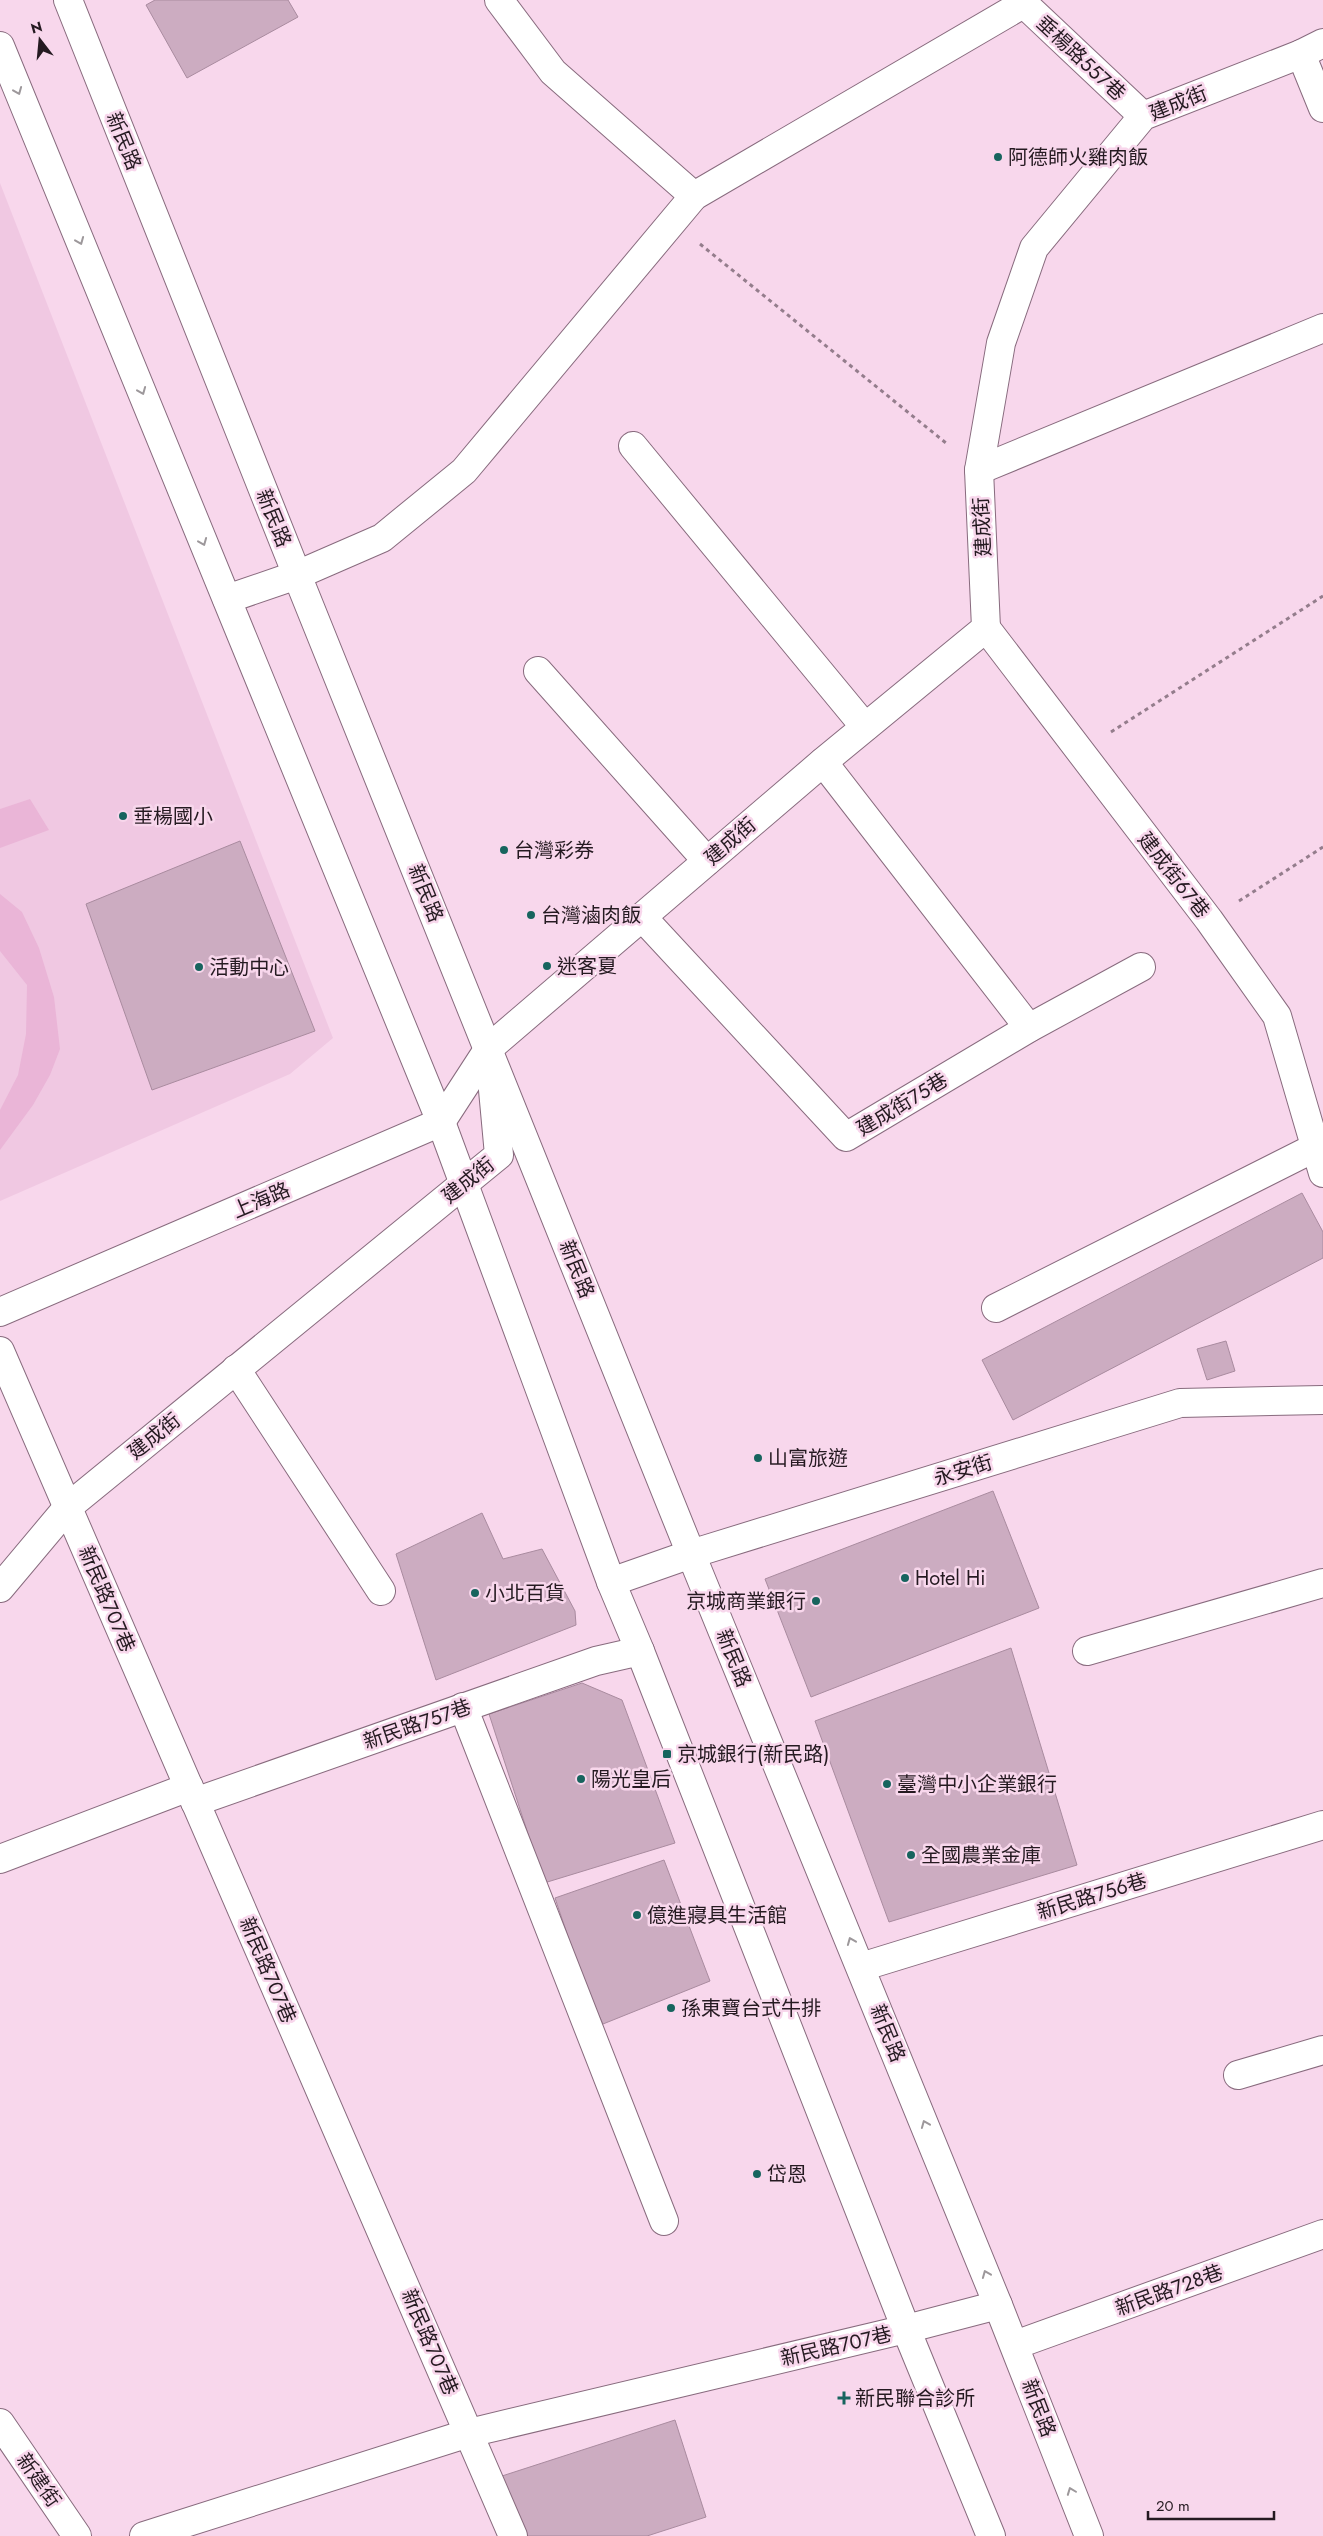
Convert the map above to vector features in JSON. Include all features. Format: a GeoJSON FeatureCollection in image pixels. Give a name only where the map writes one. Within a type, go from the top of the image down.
{"type":"FeatureCollection","features":[{"type":"Feature","properties":{"kind":"street","name":"新民路"},"geometry":{"type":"LineString","coordinates":[[68,0],[691,1554],[1015,2345],[1089,2536]]}},
{"type":"Feature","properties":{"kind":"street"},"geometry":{"type":"LineString","coordinates":[[499,0],[553,72],[694,196]]}},
{"type":"Feature","properties":{"kind":"street"},"geometry":{"type":"LineString","coordinates":[[227,599],[297,575],[382,538],[464,471],[694,196],[1021,2]]}},
{"type":"Feature","properties":{"kind":"street","name":"垂楊路557巷"},"geometry":{"type":"LineString","coordinates":[[1021,2],[1143,116]]}},
{"type":"Feature","properties":{"kind":"street"},"geometry":{"type":"LineString","coordinates":[[0,46],[441,1122],[611,1582],[640,1651],[906,2329],[991,2536]]}},
{"type":"Feature","properties":{"kind":"street"},"geometry":{"type":"LineString","coordinates":[[1312,48],[1323,108]]}},
{"type":"Feature","properties":{"kind":"street","name":"建成街"},"geometry":{"type":"LineString","coordinates":[[0,1588],[68,1508],[499,1155],[488,1048],[823,762],[986,628],[979,470],[1000,343],[1034,248],[1143,116],[1312,48]]}},
{"type":"Feature","properties":{"kind":"street"},"geometry":{"type":"LineString","coordinates":[[979,470],[1323,328]]}},
{"type":"Feature","properties":{"kind":"street"},"geometry":{"type":"LineString","coordinates":[[633,446],[865,727]]}},
{"type":"Feature","properties":{"kind":"street","name":"建成街67巷"},"geometry":{"type":"LineString","coordinates":[[986,628],[1209,920],[1277,1016],[1319,1160]]}},
{"type":"Feature","properties":{"kind":"street"},"geometry":{"type":"LineString","coordinates":[[538,671],[706,861]]}},
{"type":"Feature","properties":{"kind":"street"},"geometry":{"type":"LineString","coordinates":[[823,762],[1029,1028]]}},
{"type":"Feature","properties":{"kind":"street","name":"建成街75巷"},"geometry":{"type":"LineString","coordinates":[[642,917],[846,1138],[1029,1028],[1141,967]]}},
{"type":"Feature","properties":{"kind":"street"},"geometry":{"type":"LineString","coordinates":[[441,1122],[488,1048]]}},
{"type":"Feature","properties":{"kind":"street","name":"上海路"},"geometry":{"type":"LineString","coordinates":[[0,1312],[441,1122]]}},
{"type":"Feature","properties":{"kind":"street"},"geometry":{"type":"LineString","coordinates":[[996,1308],[1319,1160]]}},
{"type":"Feature","properties":{"kind":"street","name":"新民路707巷"},"geometry":{"type":"LineString","coordinates":[[0,1351],[513,2536]]}},
{"type":"Feature","properties":{"kind":"street"},"geometry":{"type":"LineString","coordinates":[[236,1369],[381,1591]]}},
{"type":"Feature","properties":{"kind":"street","name":"永安街"},"geometry":{"type":"LineString","coordinates":[[611,1582],[691,1554],[1180,1403],[1323,1400]]}},
{"type":"Feature","properties":{"kind":"street"},"geometry":{"type":"LineString","coordinates":[[1087,1652],[1323,1583]]}},
{"type":"Feature","properties":{"kind":"street","name":"新民路757巷"},"geometry":{"type":"LineString","coordinates":[[0,1859],[192,1794],[463,1708],[596,1661],[640,1651]]}},
{"type":"Feature","properties":{"kind":"street"},"geometry":{"type":"LineString","coordinates":[[463,1708],[664,2220]]}},
{"type":"Feature","properties":{"kind":"street","name":"新民路756巷"},"geometry":{"type":"LineString","coordinates":[[861,1967],[1323,1825]]}},
{"type":"Feature","properties":{"kind":"street"},"geometry":{"type":"LineString","coordinates":[[1238,2075],[1323,2050]]}},
{"type":"Feature","properties":{"kind":"street","name":"新民路728巷"},"geometry":{"type":"LineString","coordinates":[[1015,2345],[1323,2234]]}},
{"type":"Feature","properties":{"kind":"street","name":"新民路707巷"},"geometry":{"type":"LineString","coordinates":[[144,2536],[469,2433],[906,2329],[998,2305]]}},
{"type":"Feature","properties":{"kind":"street","name":"新建街"},"geometry":{"type":"LineString","coordinates":[[0,2423],[78,2536]]}},
{"type":"Feature","properties":{"kind":"path"},"geometry":{"type":"LineString","coordinates":[[673,222],[979,470]]}},
{"type":"Feature","properties":{"kind":"path"},"geometry":{"type":"LineString","coordinates":[[1079,752],[1323,596]]}},
{"type":"Feature","properties":{"kind":"path"},"geometry":{"type":"LineString","coordinates":[[1209,920],[1323,847]]}},
{"type":"Feature","properties":{"kind":"shaded area","name":"垂楊國小"},"geometry":{"type":"Polygon","coordinates":[[[0,183],[333,1038],[290,1074],[0,1201],[0,183]]]}},
{"type":"Feature","properties":{"kind":"shaded area"},"geometry":{"type":"Polygon","coordinates":[[[30,799],[49,830],[0,848],[0,809],[30,799]]]}},
{"type":"Feature","properties":{"kind":"shaded area"},"geometry":{"type":"Polygon","coordinates":[[[0,894],[22,912],[39,948],[54,997],[60,1049],[50,1075],[33,1105],[0,1150],[0,1110],[18,1075],[26,1034],[27,985],[0,951],[0,894]]]}},
{"type":"Feature","properties":{"kind":"building"},"geometry":{"type":"Polygon","coordinates":[[[155,0],[288,0],[298,17],[187,78],[146,5],[155,0]]]}},
{"type":"Feature","properties":{"kind":"building","name":"活動中心"},"geometry":{"type":"Polygon","coordinates":[[[240,841],[315,1031],[152,1090],[86,904],[240,841]]]}},
{"type":"Feature","properties":{"kind":"building"},"geometry":{"type":"Polygon","coordinates":[[[1302,1193],[1323,1232],[1323,1258],[1013,1420],[982,1360],[1302,1193]]]}},
{"type":"Feature","properties":{"kind":"building"},"geometry":{"type":"Polygon","coordinates":[[[1226,1341],[1235,1371],[1207,1380],[1197,1349],[1226,1341]]]}},
{"type":"Feature","properties":{"kind":"building"},"geometry":{"type":"Polygon","coordinates":[[[993,1491],[1039,1608],[811,1697],[765,1579],[993,1491]]]}},
{"type":"Feature","properties":{"kind":"building"},"geometry":{"type":"Polygon","coordinates":[[[482,1513],[503,1559],[542,1549],[575,1611],[576,1625],[436,1680],[396,1554],[482,1513]]]}},
{"type":"Feature","properties":{"kind":"building"},"geometry":{"type":"Polygon","coordinates":[[[1011,1648],[1077,1865],[889,1922],[815,1721],[1011,1648]]]}},
{"type":"Feature","properties":{"kind":"building","name":"陽光皇后"},"geometry":{"type":"Polygon","coordinates":[[[582,1683],[622,1700],[675,1843],[544,1883],[489,1714],[582,1683]]]}},
{"type":"Feature","properties":{"kind":"building"},"geometry":{"type":"Polygon","coordinates":[[[664,1860],[710,1981],[603,2024],[584,1984],[555,1898],[664,1860]]]}},
{"type":"Feature","properties":{"kind":"building"},"geometry":{"type":"Polygon","coordinates":[[[675,2420],[706,2517],[647,2536],[521,2536],[502,2476],[675,2420]]]}},
{"type":"Feature","properties":{"kind":"place","name":"阿德師火雞肉飯"},"geometry":{"type":"Point","coordinates":[998,157]}},
{"type":"Feature","properties":{"kind":"place","name":"垂楊國小"},"geometry":{"type":"Point","coordinates":[123,816]}},
{"type":"Feature","properties":{"kind":"place","name":"台灣彩券"},"geometry":{"type":"Point","coordinates":[504,850]}},
{"type":"Feature","properties":{"kind":"place","name":"台灣滷肉飯"},"geometry":{"type":"Point","coordinates":[531,915]}},
{"type":"Feature","properties":{"kind":"place","name":"迷客夏"},"geometry":{"type":"Point","coordinates":[547,966]}},
{"type":"Feature","properties":{"kind":"place","name":"活動中心"},"geometry":{"type":"Point","coordinates":[199,967]}},
{"type":"Feature","properties":{"kind":"place","name":"山富旅遊"},"geometry":{"type":"Point","coordinates":[758,1458]}},
{"type":"Feature","properties":{"kind":"place","name":"Hotel Hi"},"geometry":{"type":"Point","coordinates":[905,1578]}},
{"type":"Feature","properties":{"kind":"place","name":"小北百貨"},"geometry":{"type":"Point","coordinates":[475,1593]}},
{"type":"Feature","properties":{"kind":"place","name":"京城商業銀行"},"geometry":{"type":"Point","coordinates":[816,1601]}},
{"type":"Feature","properties":{"kind":"place","name":"京城銀行(新民路)"},"geometry":{"type":"Point","coordinates":[667,1754]}},
{"type":"Feature","properties":{"kind":"place","name":"陽光皇后"},"geometry":{"type":"Point","coordinates":[581,1779]}},
{"type":"Feature","properties":{"kind":"place","name":"臺灣中小企業銀行"},"geometry":{"type":"Point","coordinates":[887,1784]}},
{"type":"Feature","properties":{"kind":"place","name":"全國農業金庫"},"geometry":{"type":"Point","coordinates":[911,1855]}},
{"type":"Feature","properties":{"kind":"place","name":"億進寢具生活館"},"geometry":{"type":"Point","coordinates":[637,1915]}},
{"type":"Feature","properties":{"kind":"place","name":"孫東寶台式牛排"},"geometry":{"type":"Point","coordinates":[671,2008]}},
{"type":"Feature","properties":{"kind":"place","name":"岱恩"},"geometry":{"type":"Point","coordinates":[757,2174]}},
{"type":"Feature","properties":{"kind":"place","name":"新民聯合診所"},"geometry":{"type":"Point","coordinates":[844,2398]}}]}
